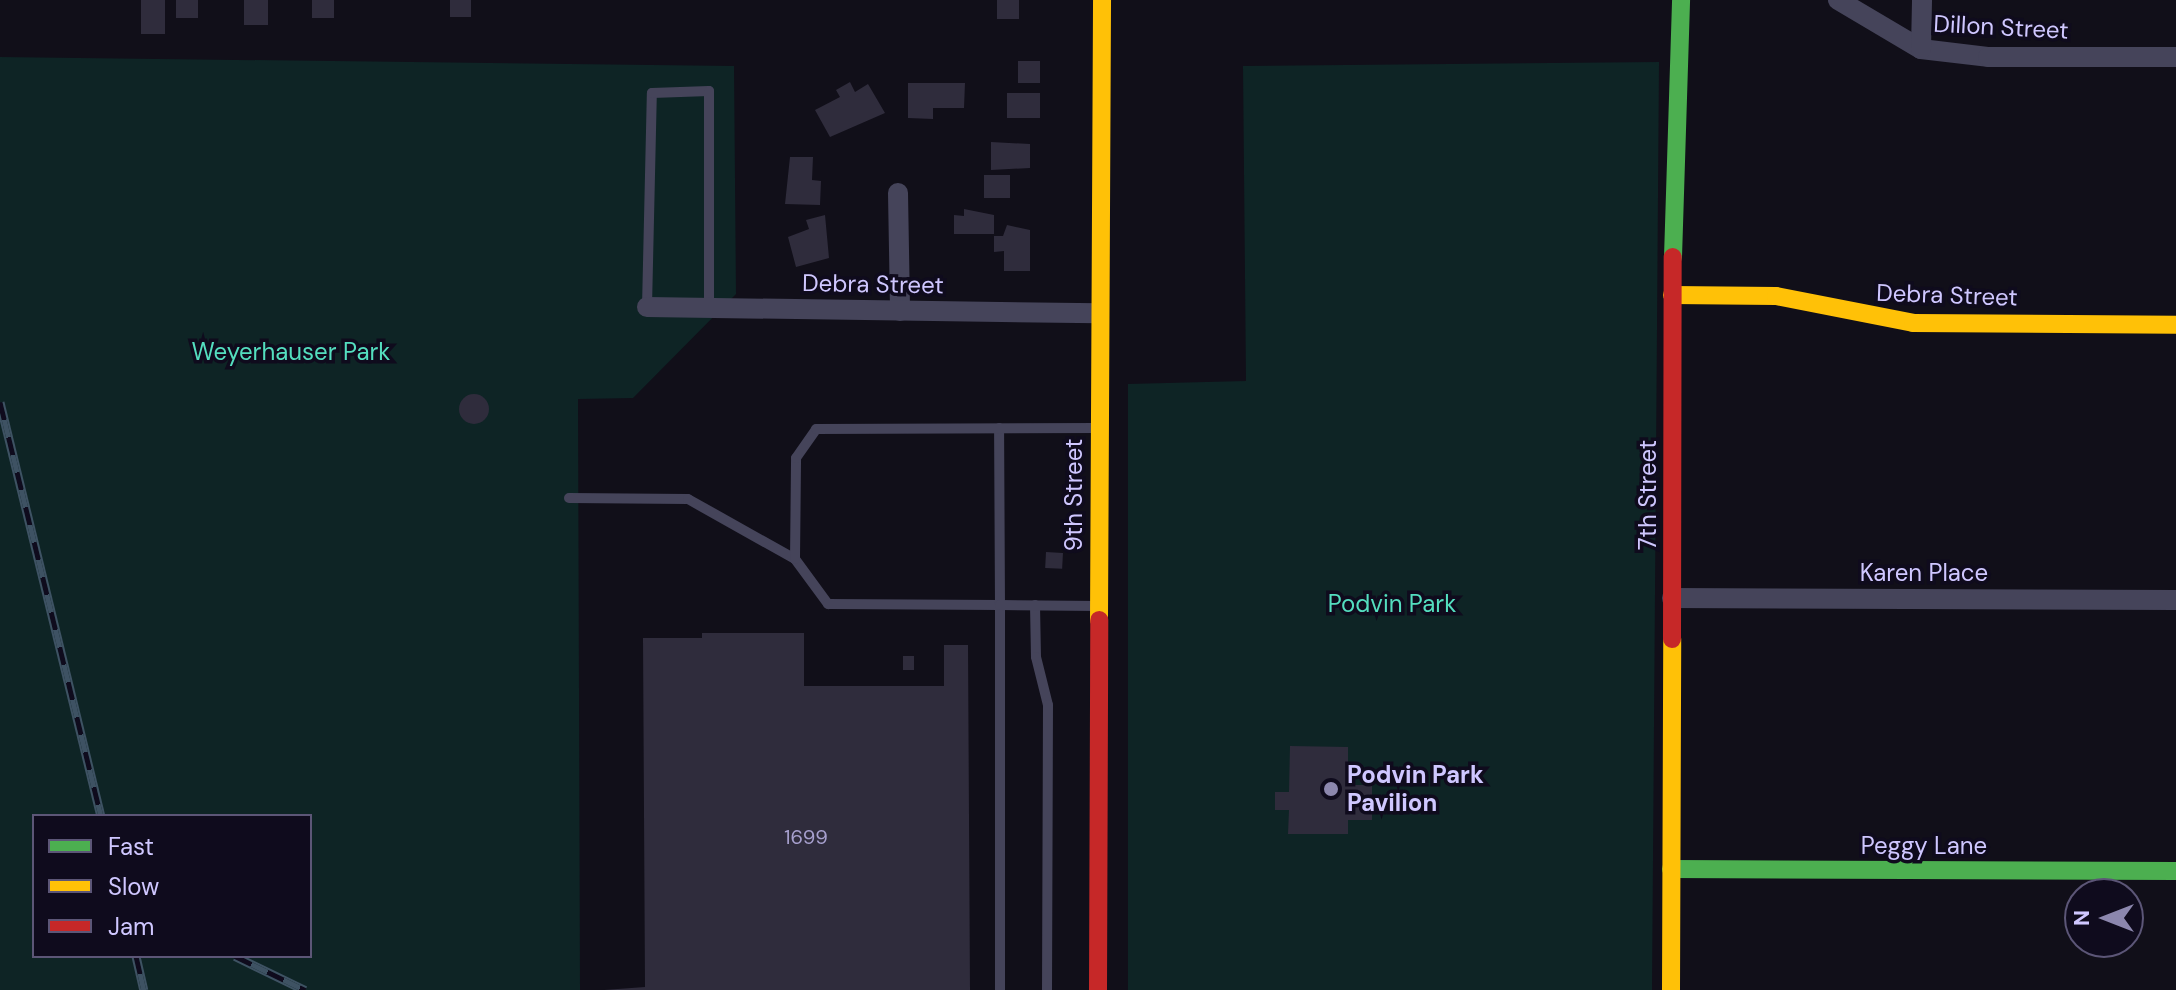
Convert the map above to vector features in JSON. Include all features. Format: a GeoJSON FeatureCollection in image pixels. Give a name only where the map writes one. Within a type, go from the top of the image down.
{"type":"FeatureCollection","features":[{"type":"Feature","properties":{"kind":"street","name":"9th Street"},"geometry":{"type":"LineString","coordinates":[[1098,990],[1102,0]]}},
{"type":"Feature","properties":{"kind":"street","name":"7th Street"},"geometry":{"type":"LineString","coordinates":[[1671,990],[1672,295],[1681,0]]}},
{"type":"Feature","properties":{"kind":"street","name":"Dillon Street"},"geometry":{"type":"LineString","coordinates":[[1838,0],[1921,49],[1988,57],[2176,57]]}},
{"type":"Feature","properties":{"kind":"street"},"geometry":{"type":"LineString","coordinates":[[1921,49],[1922,0]]}},
{"type":"Feature","properties":{"kind":"street"},"geometry":{"type":"LineString","coordinates":[[898,193],[900,311]]}},
{"type":"Feature","properties":{"kind":"street","name":"Debra Street"},"geometry":{"type":"LineString","coordinates":[[1672,295],[1776,296],[1913,323],[2176,325]]}},
{"type":"Feature","properties":{"kind":"street","name":"Debra Street"},"geometry":{"type":"LineString","coordinates":[[647,307],[1099,313]]}},
{"type":"Feature","properties":{"kind":"street","name":"Karen Place"},"geometry":{"type":"LineString","coordinates":[[1672,598],[2176,600]]}},
{"type":"Feature","properties":{"kind":"street","name":"Peggy Lane"},"geometry":{"type":"LineString","coordinates":[[1671,869],[2176,871]]}},
{"type":"Feature","properties":{"kind":"lane"},"geometry":{"type":"LineString","coordinates":[[647,307],[652,93],[709,91],[709,308]]}},
{"type":"Feature","properties":{"kind":"lane"},"geometry":{"type":"LineString","coordinates":[[999,428],[1000,990]]}},
{"type":"Feature","properties":{"kind":"lane"},"geometry":{"type":"LineString","coordinates":[[795,559],[796,458],[816,429],[1099,428]]}},
{"type":"Feature","properties":{"kind":"lane"},"geometry":{"type":"LineString","coordinates":[[569,498],[688,499],[795,559],[828,604],[1098,606]]}},
{"type":"Feature","properties":{"kind":"lane"},"geometry":{"type":"LineString","coordinates":[[1035,605],[1036,657],[1048,705],[1047,990]]}},
{"type":"Feature","properties":{"kind":"green space","name":"Weyerhauser Park"},"geometry":{"type":"Polygon","coordinates":[[[0,57],[734,66],[736,294],[633,398],[578,399],[580,990],[0,990],[0,57]]]}},
{"type":"Feature","properties":{"kind":"green space","name":"Podvin Park"},"geometry":{"type":"Polygon","coordinates":[[[1659,62],[1652,990],[1128,990],[1128,384],[1246,381],[1243,66],[1659,62]]]}},
{"type":"Feature","properties":{"kind":"building"},"geometry":{"type":"Polygon","coordinates":[[[141,0],[165,0],[165,34],[141,34],[141,0]]]}},
{"type":"Feature","properties":{"kind":"building"},"geometry":{"type":"Polygon","coordinates":[[[176,0],[198,0],[198,18],[176,18],[176,0]]]}},
{"type":"Feature","properties":{"kind":"building"},"geometry":{"type":"Polygon","coordinates":[[[244,0],[268,0],[268,25],[244,25],[244,0]]]}},
{"type":"Feature","properties":{"kind":"building"},"geometry":{"type":"Polygon","coordinates":[[[312,0],[334,0],[334,18],[312,18],[312,0]]]}},
{"type":"Feature","properties":{"kind":"building"},"geometry":{"type":"Polygon","coordinates":[[[450,0],[471,0],[471,17],[450,17],[450,0]]]}},
{"type":"Feature","properties":{"kind":"building"},"geometry":{"type":"Polygon","coordinates":[[[997,0],[1019,0],[1019,19],[997,19],[997,0]]]}},
{"type":"Feature","properties":{"kind":"building"},"geometry":{"type":"Polygon","coordinates":[[[1018,61],[1040,61],[1040,83],[1018,83],[1018,61]]]}},
{"type":"Feature","properties":{"kind":"building"},"geometry":{"type":"Polygon","coordinates":[[[850,82],[855,92],[868,84],[885,113],[830,137],[815,110],[840,97],[836,90],[850,82]]]}},
{"type":"Feature","properties":{"kind":"building"},"geometry":{"type":"Polygon","coordinates":[[[908,83],[965,83],[964,108],[933,108],[933,119],[908,118],[908,83]]]}},
{"type":"Feature","properties":{"kind":"building"},"geometry":{"type":"Polygon","coordinates":[[[1007,93],[1040,93],[1040,118],[1007,118],[1007,93]]]}},
{"type":"Feature","properties":{"kind":"building"},"geometry":{"type":"Polygon","coordinates":[[[991,142],[1030,144],[1030,168],[991,170],[991,142]]]}},
{"type":"Feature","properties":{"kind":"building"},"geometry":{"type":"Polygon","coordinates":[[[790,157],[813,157],[812,180],[821,181],[820,205],[785,204],[790,157]]]}},
{"type":"Feature","properties":{"kind":"building"},"geometry":{"type":"Polygon","coordinates":[[[984,175],[1010,175],[1010,198],[984,198],[984,175]]]}},
{"type":"Feature","properties":{"kind":"building"},"geometry":{"type":"Polygon","coordinates":[[[964,209],[994,215],[994,234],[954,234],[954,215],[964,216],[964,209]]]}},
{"type":"Feature","properties":{"kind":"building"},"geometry":{"type":"Polygon","coordinates":[[[825,215],[829,258],[796,267],[788,237],[809,229],[806,220],[825,215]]]}},
{"type":"Feature","properties":{"kind":"building"},"geometry":{"type":"Polygon","coordinates":[[[1007,225],[1030,230],[1030,271],[1004,271],[1004,251],[994,252],[994,236],[1003,236],[1007,225]]]}},
{"type":"Feature","properties":{"kind":"building"},"geometry":{"type":"Polygon","coordinates":[[[474,394],[485,398],[489,409],[485,420],[474,424],[463,420],[459,409],[463,398],[474,394]]]}},
{"type":"Feature","properties":{"kind":"building"},"geometry":{"type":"Polygon","coordinates":[[[1046,552],[1063,553],[1062,569],[1045,568],[1046,552]]]}},
{"type":"Feature","properties":{"kind":"building"},"geometry":{"type":"Polygon","coordinates":[[[702,633],[804,633],[804,686],[944,686],[944,645],[968,645],[970,990],[604,990],[645,987],[643,638],[702,638],[702,633]]]}},
{"type":"Feature","properties":{"kind":"building"},"geometry":{"type":"Polygon","coordinates":[[[903,656],[914,656],[914,670],[903,670],[903,656]]]}},
{"type":"Feature","properties":{"kind":"building","name":"Podvin Park Pavilion"},"geometry":{"type":"Polygon","coordinates":[[[1290,746],[1348,747],[1348,785],[1372,785],[1372,820],[1348,820],[1348,834],[1288,834],[1289,810],[1275,810],[1275,792],[1289,792],[1290,746]]]}},
{"type":"Feature","properties":{"kind":"railway"},"geometry":{"type":"LineString","coordinates":[[0,402],[101,814]]}},
{"type":"Feature","properties":{"kind":"railway"},"geometry":{"type":"LineString","coordinates":[[136,958],[144,990]]}},
{"type":"Feature","properties":{"kind":"railway"},"geometry":{"type":"LineString","coordinates":[[239,958],[305,990]]}},
{"type":"Feature","properties":{"kind":"traffic: fast"},"geometry":{"type":"LineString","coordinates":[[1673,257],[1681,0]]}},
{"type":"Feature","properties":{"kind":"traffic: fast"},"geometry":{"type":"LineString","coordinates":[[1671,869],[2176,871]]}},
{"type":"Feature","properties":{"kind":"traffic: slow"},"geometry":{"type":"LineString","coordinates":[[1099,620],[1102,0]]}},
{"type":"Feature","properties":{"kind":"traffic: slow"},"geometry":{"type":"LineString","coordinates":[[1672,295],[1776,296],[1913,323],[2176,325]]}},
{"type":"Feature","properties":{"kind":"traffic: slow"},"geometry":{"type":"LineString","coordinates":[[1671,990],[1672,639]]}},
{"type":"Feature","properties":{"kind":"traffic: jam"},"geometry":{"type":"LineString","coordinates":[[1672,639],[1673,257]]}},
{"type":"Feature","properties":{"kind":"traffic: jam"},"geometry":{"type":"LineString","coordinates":[[1098,990],[1099,620]]}},
{"type":"Feature","properties":{"kind":"place","name":"Podvin Park Pavilion"},"geometry":{"type":"Point","coordinates":[1331,789]}}]}
